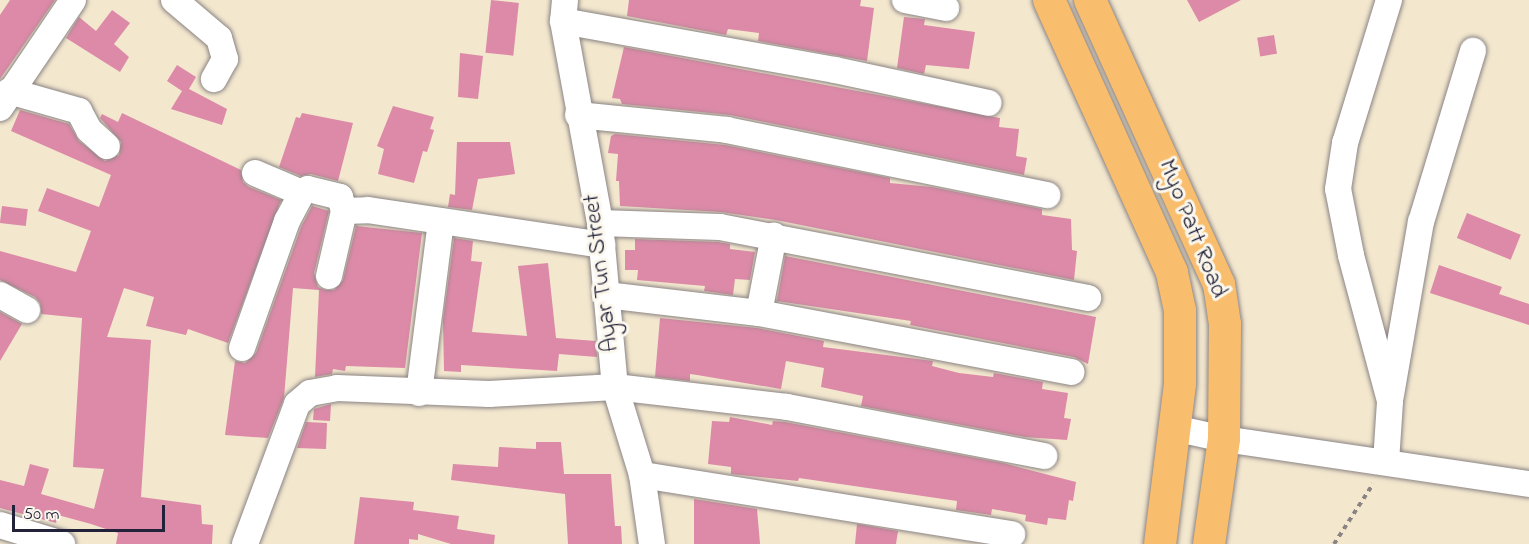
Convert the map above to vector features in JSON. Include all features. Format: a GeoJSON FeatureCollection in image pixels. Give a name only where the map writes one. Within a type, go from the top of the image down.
{"type":"FeatureCollection","features":[{"type":"Feature","properties":{"kind":"main road","name":"Myo Patt Road"},"geometry":{"type":"LineString","coordinates":[[1049,0],[1147,211],[1172,273],[1180,310],[1180,384],[1160,544]]}},
{"type":"Feature","properties":{"kind":"main road","name":"Myo Patt Road"},"geometry":{"type":"LineString","coordinates":[[1090,0],[1181,195],[1215,274],[1224,306],[1224,439],[1209,544]]}},
{"type":"Feature","properties":{"kind":"main road"},"geometry":{"type":"LineString","coordinates":[[1147,211],[1181,195]]}},
{"type":"Feature","properties":{"kind":"street"},"geometry":{"type":"LineString","coordinates":[[73,0],[4,100],[79,111],[89,130],[107,146]]}},
{"type":"Feature","properties":{"kind":"street"},"geometry":{"type":"LineString","coordinates":[[174,0],[219,38],[224,48],[225,59],[214,80]]}},
{"type":"Feature","properties":{"kind":"street"},"geometry":{"type":"LineString","coordinates":[[905,0],[946,8]]}},
{"type":"Feature","properties":{"kind":"street"},"geometry":{"type":"LineString","coordinates":[[1389,0],[1345,143],[1338,189],[1351,255],[1390,401]]}},
{"type":"Feature","properties":{"kind":"street"},"geometry":{"type":"LineString","coordinates":[[564,11],[989,103]]}},
{"type":"Feature","properties":{"kind":"street","name":"Ayar Tun Street"},"geometry":{"type":"LineString","coordinates":[[564,11],[578,115],[601,234],[615,387],[642,475],[652,544]]}},
{"type":"Feature","properties":{"kind":"street"},"geometry":{"type":"LineString","coordinates":[[1386,462],[1390,401],[1421,222],[1473,51]]}},
{"type":"Feature","properties":{"kind":"street"},"geometry":{"type":"LineString","coordinates":[[578,115],[727,130],[1047,195]]}},
{"type":"Feature","properties":{"kind":"street"},"geometry":{"type":"LineString","coordinates":[[255,173],[302,193]]}},
{"type":"Feature","properties":{"kind":"street"},"geometry":{"type":"LineString","coordinates":[[242,348],[287,221],[302,193],[308,189],[340,197],[344,211],[329,276]]}},
{"type":"Feature","properties":{"kind":"street"},"geometry":{"type":"LineString","coordinates":[[344,211],[368,210],[441,221],[601,234],[720,226],[1088,298]]}},
{"type":"Feature","properties":{"kind":"street"},"geometry":{"type":"LineString","coordinates":[[418,393],[441,221]]}},
{"type":"Feature","properties":{"kind":"street"},"geometry":{"type":"LineString","coordinates":[[759,313],[774,235]]}},
{"type":"Feature","properties":{"kind":"street"},"geometry":{"type":"LineString","coordinates":[[0,295],[27,310]]}},
{"type":"Feature","properties":{"kind":"street"},"geometry":{"type":"LineString","coordinates":[[606,295],[759,313],[1071,372]]}},
{"type":"Feature","properties":{"kind":"street"},"geometry":{"type":"LineString","coordinates":[[245,544],[297,404],[310,393],[337,388],[418,393],[489,394],[615,387],[787,407],[1044,456]]}},
{"type":"Feature","properties":{"kind":"street"},"geometry":{"type":"LineString","coordinates":[[1174,428],[1224,439],[1529,484]]}},
{"type":"Feature","properties":{"kind":"street"},"geometry":{"type":"LineString","coordinates":[[642,475],[1012,534]]}},
{"type":"Feature","properties":{"kind":"street"},"geometry":{"type":"LineString","coordinates":[[0,525],[62,544]]}},
{"type":"Feature","properties":{"kind":"path"},"geometry":{"type":"LineString","coordinates":[[1334,544],[1386,462]]}},
{"type":"Feature","properties":{"kind":"building"},"geometry":{"type":"Polygon","coordinates":[[[10,0],[55,0],[0,79],[0,15],[10,0]]]}},
{"type":"Feature","properties":{"kind":"building"},"geometry":{"type":"Polygon","coordinates":[[[491,0],[519,3],[513,56],[485,53],[491,0]]]}},
{"type":"Feature","properties":{"kind":"building"},"geometry":{"type":"Polygon","coordinates":[[[629,0],[861,0],[860,6],[874,8],[867,61],[758,41],[759,33],[728,29],[726,35],[627,16],[629,0]]]}},
{"type":"Feature","properties":{"kind":"building"},"geometry":{"type":"Polygon","coordinates":[[[1187,0],[1241,0],[1199,22],[1187,0]]]}},
{"type":"Feature","properties":{"kind":"building"},"geometry":{"type":"Polygon","coordinates":[[[112,10],[130,23],[114,44],[129,57],[120,72],[66,38],[79,17],[96,31],[112,10]]]}},
{"type":"Feature","properties":{"kind":"building"},"geometry":{"type":"Polygon","coordinates":[[[904,17],[925,19],[924,25],[975,32],[969,69],[926,65],[924,74],[897,68],[904,17]]]}},
{"type":"Feature","properties":{"kind":"building"},"geometry":{"type":"Polygon","coordinates":[[[1274,35],[1277,54],[1260,56],[1257,38],[1274,35]]]}},
{"type":"Feature","properties":{"kind":"building"},"geometry":{"type":"Polygon","coordinates":[[[624,47],[1000,118],[999,127],[1019,129],[1016,156],[1027,158],[1024,175],[730,115],[622,104],[620,99],[612,98],[624,47]]]}},
{"type":"Feature","properties":{"kind":"building"},"geometry":{"type":"Polygon","coordinates":[[[460,53],[483,56],[478,99],[458,97],[460,53]]]}},
{"type":"Feature","properties":{"kind":"building"},"geometry":{"type":"Polygon","coordinates":[[[177,65],[196,77],[189,89],[227,109],[222,125],[171,109],[182,91],[167,81],[177,65]]]}},
{"type":"Feature","properties":{"kind":"building"},"geometry":{"type":"Polygon","coordinates":[[[393,106],[434,117],[430,129],[434,130],[427,152],[423,151],[414,183],[378,174],[384,149],[377,146],[393,106]]]}},
{"type":"Feature","properties":{"kind":"building"},"geometry":{"type":"Polygon","coordinates":[[[20,110],[69,124],[79,141],[105,161],[119,155],[121,142],[100,118],[102,114],[118,122],[122,113],[241,170],[243,182],[249,187],[281,200],[228,343],[188,329],[186,335],[146,326],[154,297],[124,288],[107,337],[151,340],[141,497],[201,505],[202,524],[213,525],[212,544],[116,544],[118,533],[91,524],[58,515],[56,523],[0,508],[0,480],[24,486],[30,464],[49,469],[41,494],[94,509],[104,469],[73,467],[82,318],[41,314],[40,303],[35,297],[0,280],[0,251],[76,272],[91,231],[38,211],[47,188],[99,207],[111,175],[11,131],[20,110]]]}},
{"type":"Feature","properties":{"kind":"building"},"geometry":{"type":"Polygon","coordinates":[[[302,113],[353,123],[338,181],[311,174],[301,176],[279,167],[296,117],[300,118],[302,113]]]}},
{"type":"Feature","properties":{"kind":"building"},"geometry":{"type":"Polygon","coordinates":[[[615,134],[725,145],[890,178],[890,183],[932,187],[1042,209],[1042,215],[1071,219],[1072,250],[1077,251],[1074,280],[776,220],[721,212],[620,206],[619,181],[616,181],[618,154],[608,153],[611,136],[615,134]]]}},
{"type":"Feature","properties":{"kind":"building"},"geometry":{"type":"Polygon","coordinates":[[[457,142],[510,142],[515,174],[478,179],[472,210],[448,207],[450,194],[455,195],[457,142]]]}},
{"type":"Feature","properties":{"kind":"building"},"geometry":{"type":"Polygon","coordinates":[[[2,206],[28,209],[26,226],[0,223],[2,206]]]}},
{"type":"Feature","properties":{"kind":"building"},"geometry":{"type":"Polygon","coordinates":[[[312,206],[329,211],[314,273],[318,287],[325,290],[334,290],[343,280],[356,226],[422,233],[405,368],[346,366],[345,371],[333,369],[332,374],[315,377],[319,290],[293,288],[284,398],[268,438],[225,435],[235,361],[245,363],[256,353],[301,227],[312,206]]]}},
{"type":"Feature","properties":{"kind":"building"},"geometry":{"type":"Polygon","coordinates":[[[1467,213],[1521,235],[1511,260],[1457,238],[1467,213]]]}},
{"type":"Feature","properties":{"kind":"building"},"geometry":{"type":"Polygon","coordinates":[[[454,238],[473,241],[471,261],[482,262],[472,332],[527,336],[518,266],[548,263],[556,338],[596,341],[597,357],[559,354],[557,371],[461,365],[461,372],[444,371],[443,320],[454,238]]]}},
{"type":"Feature","properties":{"kind":"building"},"geometry":{"type":"Polygon","coordinates":[[[635,239],[718,242],[730,244],[730,249],[755,252],[750,280],[735,279],[733,295],[704,291],[705,286],[637,280],[638,270],[625,270],[625,250],[635,250],[635,239]]]}},
{"type":"Feature","properties":{"kind":"building"},"geometry":{"type":"Polygon","coordinates":[[[785,256],[1096,317],[1088,364],[1074,357],[910,325],[911,321],[777,301],[785,256]]]}},
{"type":"Feature","properties":{"kind":"building"},"geometry":{"type":"Polygon","coordinates":[[[1439,265],[1502,287],[1499,294],[1529,304],[1529,325],[1430,293],[1439,265]]]}},
{"type":"Feature","properties":{"kind":"building"},"geometry":{"type":"Polygon","coordinates":[[[0,312],[22,324],[0,361],[0,312]]]}},
{"type":"Feature","properties":{"kind":"building"},"geometry":{"type":"Polygon","coordinates":[[[660,318],[757,328],[824,341],[823,347],[933,361],[932,366],[959,373],[993,377],[994,373],[1043,382],[1042,389],[1068,393],[1064,418],[1071,419],[1067,440],[1025,437],[861,406],[863,396],[821,387],[824,368],[786,361],[781,389],[690,374],[690,381],[655,377],[660,318]]]}},
{"type":"Feature","properties":{"kind":"building"},"geometry":{"type":"Polygon","coordinates":[[[331,404],[330,421],[313,420],[314,409],[331,404]]]}},
{"type":"Feature","properties":{"kind":"building"},"geometry":{"type":"Polygon","coordinates":[[[730,417],[772,425],[773,421],[785,422],[1003,463],[1076,482],[1073,501],[1069,500],[1066,520],[1048,518],[1047,525],[1025,521],[1026,515],[992,509],[991,515],[956,510],[957,501],[799,478],[798,481],[731,474],[731,467],[708,464],[712,421],[729,422],[730,417]]]}},
{"type":"Feature","properties":{"kind":"building"},"geometry":{"type":"Polygon","coordinates":[[[306,422],[327,423],[326,449],[297,448],[306,422]]]}},
{"type":"Feature","properties":{"kind":"building"},"geometry":{"type":"Polygon","coordinates":[[[536,442],[561,442],[564,474],[611,474],[615,526],[621,526],[622,544],[568,544],[565,494],[451,480],[453,464],[498,467],[499,447],[536,449],[536,442]]]}},
{"type":"Feature","properties":{"kind":"building"},"geometry":{"type":"Polygon","coordinates":[[[360,497],[414,502],[413,510],[459,516],[457,529],[495,535],[494,544],[451,544],[418,534],[418,540],[409,539],[409,544],[354,544],[360,497]]]}},
{"type":"Feature","properties":{"kind":"building"},"geometry":{"type":"Polygon","coordinates":[[[694,499],[757,509],[760,544],[694,544],[694,499]]]}},
{"type":"Feature","properties":{"kind":"building"},"geometry":{"type":"Polygon","coordinates":[[[857,524],[898,531],[896,544],[855,544],[857,524]]]}}]}
